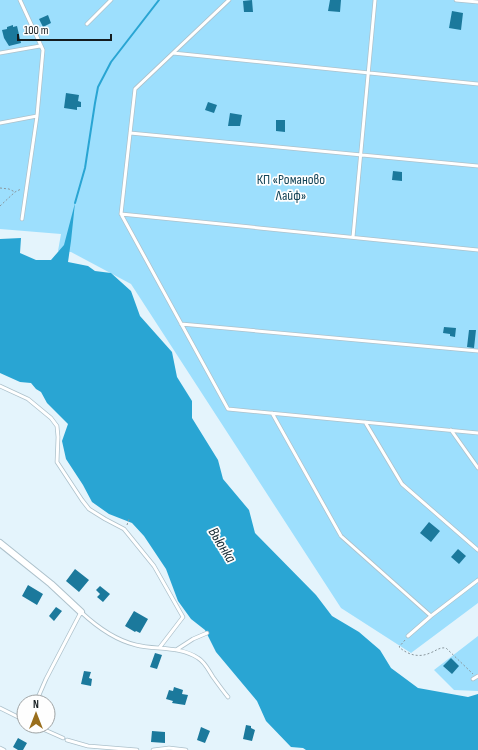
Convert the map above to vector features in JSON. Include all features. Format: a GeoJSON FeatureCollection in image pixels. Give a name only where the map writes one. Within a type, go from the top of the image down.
{"type":"FeatureCollection","features":[{"type":"Feature","properties":{"kind":"street"},"geometry":{"type":"LineString","coordinates":[[0,543],[51,584],[81,612]]}},
{"type":"Feature","properties":{"kind":"lane"},"geometry":{"type":"LineString","coordinates":[[20,0],[42,50],[37,116],[22,219]]}},
{"type":"Feature","properties":{"kind":"lane"},"geometry":{"type":"LineString","coordinates":[[87,24],[111,0]]}},
{"type":"Feature","properties":{"kind":"lane"},"geometry":{"type":"LineString","coordinates":[[229,0],[135,89],[121,214],[228,409],[478,432]]}},
{"type":"Feature","properties":{"kind":"lane"},"geometry":{"type":"LineString","coordinates":[[354,237],[367,72],[375,0]]}},
{"type":"Feature","properties":{"kind":"lane"},"geometry":{"type":"LineString","coordinates":[[456,0],[478,2]]}},
{"type":"Feature","properties":{"kind":"lane"},"geometry":{"type":"LineString","coordinates":[[0,53],[40,46]]}},
{"type":"Feature","properties":{"kind":"lane"},"geometry":{"type":"LineString","coordinates":[[173,53],[478,84]]}},
{"type":"Feature","properties":{"kind":"lane"},"geometry":{"type":"LineString","coordinates":[[0,124],[37,116]]}},
{"type":"Feature","properties":{"kind":"lane"},"geometry":{"type":"LineString","coordinates":[[130,133],[478,166]]}},
{"type":"Feature","properties":{"kind":"lane"},"geometry":{"type":"LineString","coordinates":[[121,214],[478,250]]}},
{"type":"Feature","properties":{"kind":"lane"},"geometry":{"type":"LineString","coordinates":[[181,324],[478,351]]}},
{"type":"Feature","properties":{"kind":"lane"},"geometry":{"type":"LineString","coordinates":[[0,386],[28,399],[51,418],[57,426],[57,462],[82,500],[89,509],[124,529],[154,566],[183,617],[160,647]]}},
{"type":"Feature","properties":{"kind":"lane"},"geometry":{"type":"LineString","coordinates":[[272,413],[341,536],[431,616]]}},
{"type":"Feature","properties":{"kind":"lane"},"geometry":{"type":"LineString","coordinates":[[365,422],[402,484],[478,550]]}},
{"type":"Feature","properties":{"kind":"lane"},"geometry":{"type":"LineString","coordinates":[[451,430],[478,468]]}},
{"type":"Feature","properties":{"kind":"lane"},"geometry":{"type":"LineString","coordinates":[[408,636],[431,616],[478,580]]}},
{"type":"Feature","properties":{"kind":"lane"},"geometry":{"type":"LineString","coordinates":[[40,694],[81,612],[97,625],[123,641],[137,645],[176,650],[195,656],[202,661],[228,697]]}},
{"type":"Feature","properties":{"kind":"lane"},"geometry":{"type":"LineString","coordinates":[[176,650],[206,633]]}},
{"type":"Feature","properties":{"kind":"lane"},"geometry":{"type":"LineString","coordinates":[[473,679],[477,676]]}},
{"type":"Feature","properties":{"kind":"lane"},"geometry":{"type":"LineString","coordinates":[[0,708],[16,716]]}},
{"type":"Feature","properties":{"kind":"lane"},"geometry":{"type":"LineString","coordinates":[[54,734],[63,738]]}},
{"type":"Feature","properties":{"kind":"lane"},"geometry":{"type":"LineString","coordinates":[[67,740],[88,746],[138,750]]}},
{"type":"Feature","properties":{"kind":"lane"},"geometry":{"type":"LineString","coordinates":[[0,748],[4,750]]}},
{"type":"Feature","properties":{"kind":"lane"},"geometry":{"type":"LineString","coordinates":[[153,750],[174,748],[186,750]]}},
{"type":"Feature","properties":{"kind":"path"},"geometry":{"type":"LineString","coordinates":[[0,206],[15,192],[27,187]]}},
{"type":"Feature","properties":{"kind":"path"},"geometry":{"type":"LineString","coordinates":[[0,188],[9,189],[15,192]]}},
{"type":"Feature","properties":{"kind":"path"},"geometry":{"type":"LineString","coordinates":[[126,527],[129,519]]}},
{"type":"Feature","properties":{"kind":"path"},"geometry":{"type":"LineString","coordinates":[[408,636],[399,646],[402,650],[413,655],[420,656],[432,653],[439,648],[446,648],[477,676]]}},
{"type":"Feature","properties":{"kind":"green space","name":"КП «Романово Лайф»"},"geometry":{"type":"Polygon","coordinates":[[[0,0],[478,0],[478,603],[411,653],[341,608],[131,284],[71,252],[58,251],[61,234],[0,229],[0,0]]]}},
{"type":"Feature","properties":{"kind":"green space"},"geometry":{"type":"Polygon","coordinates":[[[478,636],[478,691],[454,690],[434,670],[478,636]]]}},
{"type":"Feature","properties":{"kind":"water","name":"Вьюнка"},"geometry":{"type":"Polygon","coordinates":[[[75,203],[68,262],[88,266],[95,271],[111,273],[131,291],[140,316],[172,352],[177,377],[192,401],[192,418],[218,460],[223,479],[249,510],[255,533],[316,595],[332,616],[359,632],[380,650],[391,668],[418,688],[468,697],[478,694],[478,750],[306,750],[303,748],[291,747],[266,721],[257,701],[216,652],[205,630],[191,619],[178,601],[166,569],[144,536],[132,523],[109,514],[92,502],[66,459],[62,441],[68,424],[47,403],[41,392],[31,383],[20,382],[0,373],[0,239],[21,238],[20,253],[36,260],[51,260],[64,245],[75,203]]]}},
{"type":"Feature","properties":{"kind":"building"},"geometry":{"type":"Polygon","coordinates":[[[252,0],[253,12],[244,12],[243,1],[252,0]]]}},
{"type":"Feature","properties":{"kind":"building"},"geometry":{"type":"Polygon","coordinates":[[[330,0],[341,0],[340,12],[328,11],[330,0]]]}},
{"type":"Feature","properties":{"kind":"building"},"geometry":{"type":"Polygon","coordinates":[[[452,11],[463,13],[461,30],[449,28],[452,11]]]}},
{"type":"Feature","properties":{"kind":"building"},"geometry":{"type":"Polygon","coordinates":[[[48,15],[51,23],[43,27],[39,19],[48,15]]]}},
{"type":"Feature","properties":{"kind":"building"},"geometry":{"type":"Polygon","coordinates":[[[13,25],[13,27],[17,26],[21,43],[9,46],[4,38],[2,30],[13,25]]]}},
{"type":"Feature","properties":{"kind":"building"},"geometry":{"type":"Polygon","coordinates":[[[66,93],[79,95],[78,101],[81,102],[81,107],[77,107],[77,110],[64,108],[66,93]]]}},
{"type":"Feature","properties":{"kind":"building"},"geometry":{"type":"Polygon","coordinates":[[[208,102],[217,105],[214,113],[205,110],[208,102]]]}},
{"type":"Feature","properties":{"kind":"building"},"geometry":{"type":"Polygon","coordinates":[[[230,113],[242,115],[240,126],[228,126],[230,113]]]}},
{"type":"Feature","properties":{"kind":"building"},"geometry":{"type":"Polygon","coordinates":[[[276,120],[285,120],[285,132],[276,131],[276,120]]]}},
{"type":"Feature","properties":{"kind":"building"},"geometry":{"type":"Polygon","coordinates":[[[393,171],[402,172],[402,181],[392,180],[393,171]]]}},
{"type":"Feature","properties":{"kind":"building"},"geometry":{"type":"Polygon","coordinates":[[[444,327],[456,328],[455,337],[450,336],[450,334],[443,333],[444,327]]]}},
{"type":"Feature","properties":{"kind":"building"},"geometry":{"type":"Polygon","coordinates":[[[469,330],[476,330],[474,348],[467,347],[469,330]]]}},
{"type":"Feature","properties":{"kind":"building"},"geometry":{"type":"Polygon","coordinates":[[[429,522],[440,531],[431,542],[420,533],[429,522]]]}},
{"type":"Feature","properties":{"kind":"building"},"geometry":{"type":"Polygon","coordinates":[[[458,549],[466,556],[459,564],[451,557],[458,549]]]}},
{"type":"Feature","properties":{"kind":"building"},"geometry":{"type":"Polygon","coordinates":[[[75,569],[89,580],[79,592],[66,581],[75,569]]]}},
{"type":"Feature","properties":{"kind":"building"},"geometry":{"type":"Polygon","coordinates":[[[28,585],[43,594],[37,605],[22,596],[28,585]]]}},
{"type":"Feature","properties":{"kind":"building"},"geometry":{"type":"Polygon","coordinates":[[[100,586],[110,594],[103,602],[97,597],[100,594],[96,590],[100,586]]]}},
{"type":"Feature","properties":{"kind":"building"},"geometry":{"type":"Polygon","coordinates":[[[56,607],[62,611],[54,621],[49,616],[56,607]]]}},
{"type":"Feature","properties":{"kind":"building"},"geometry":{"type":"Polygon","coordinates":[[[134,611],[148,619],[140,633],[135,632],[125,626],[134,611]]]}},
{"type":"Feature","properties":{"kind":"building"},"geometry":{"type":"Polygon","coordinates":[[[155,653],[162,655],[157,669],[150,667],[155,653]]]}},
{"type":"Feature","properties":{"kind":"building"},"geometry":{"type":"Polygon","coordinates":[[[451,658],[459,666],[452,674],[443,666],[451,658]]]}},
{"type":"Feature","properties":{"kind":"building"},"geometry":{"type":"Polygon","coordinates":[[[84,671],[91,672],[89,678],[92,679],[91,686],[81,684],[84,671]]]}},
{"type":"Feature","properties":{"kind":"building"},"geometry":{"type":"Polygon","coordinates":[[[174,687],[183,690],[182,694],[188,695],[185,705],[172,703],[173,701],[166,699],[169,690],[173,691],[174,687]]]}},
{"type":"Feature","properties":{"kind":"building"},"geometry":{"type":"Polygon","coordinates":[[[246,725],[251,726],[251,728],[255,730],[252,741],[243,739],[246,725]]]}},
{"type":"Feature","properties":{"kind":"building"},"geometry":{"type":"Polygon","coordinates":[[[201,727],[210,731],[205,743],[197,740],[201,727]]]}},
{"type":"Feature","properties":{"kind":"building"},"geometry":{"type":"Polygon","coordinates":[[[152,731],[165,732],[165,743],[151,742],[152,731]]]}},
{"type":"Feature","properties":{"kind":"building"},"geometry":{"type":"Polygon","coordinates":[[[18,738],[27,743],[23,750],[18,750],[13,747],[18,738]]]}},
{"type":"Feature","properties":{"kind":"waterway"},"geometry":{"type":"LineString","coordinates":[[75,203],[85,168],[98,87],[111,62],[159,0]]}}]}
